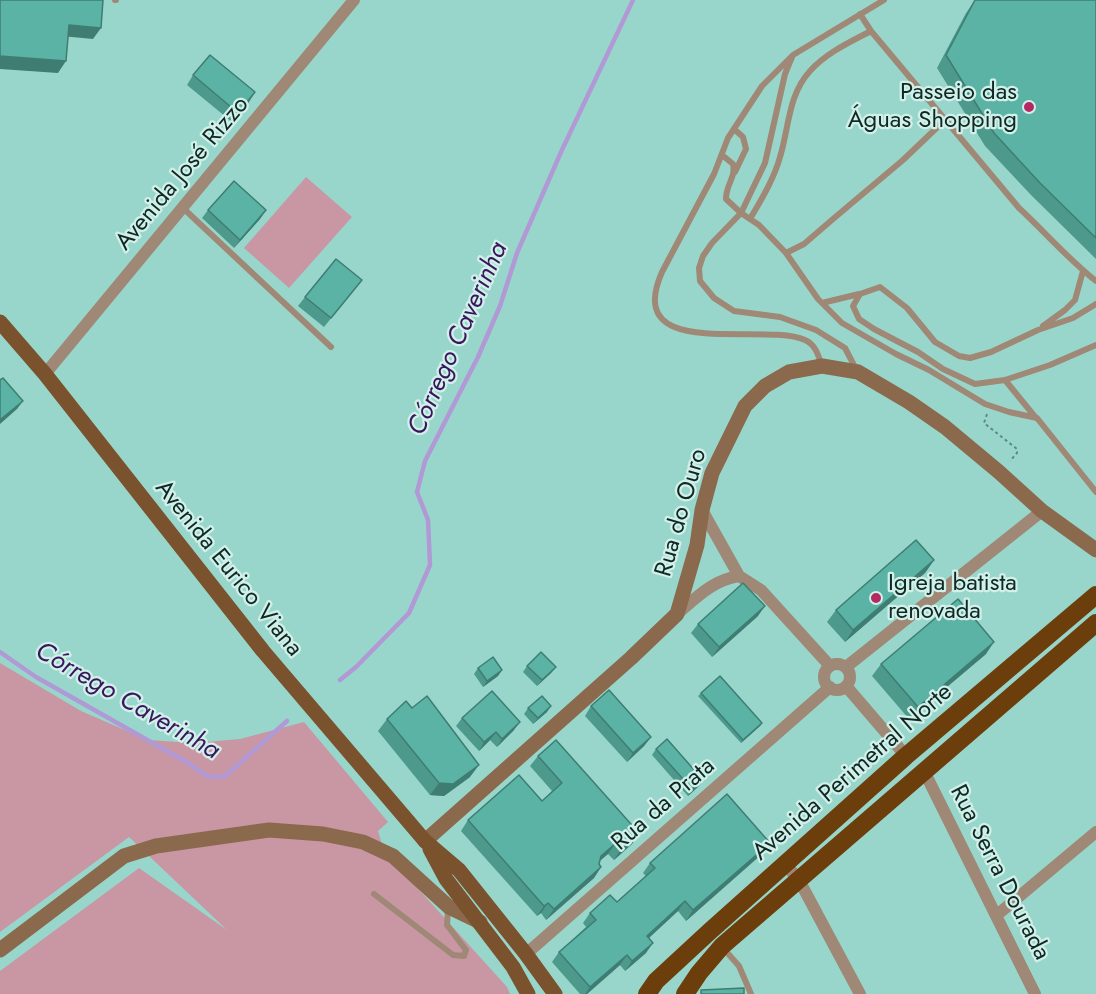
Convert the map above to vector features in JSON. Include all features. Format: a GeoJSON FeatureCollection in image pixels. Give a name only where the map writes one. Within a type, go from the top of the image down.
{"type":"FeatureCollection","features":[{"type":"Feature","properties":{"kind":"highway","name":"Avenida Perimetral Norte"},"geometry":{"type":"LineString","coordinates":[[647,994],[664,974],[906,756],[1096,595]]}},
{"type":"Feature","properties":{"kind":"highway","name":"Avenida Perimetral Norte"},"geometry":{"type":"LineString","coordinates":[[685,994],[722,946],[1096,623]]}},
{"type":"Feature","properties":{"kind":"main road","name":"Avenida Eurico Viana"},"geometry":{"type":"LineString","coordinates":[[0,322],[45,374],[262,651],[323,719],[425,841],[459,870],[555,994]]}},
{"type":"Feature","properties":{"kind":"main road","name":"Avenida Eurico Viana"},"geometry":{"type":"LineString","coordinates":[[425,841],[446,879],[513,967],[528,994]]}},
{"type":"Feature","properties":{"kind":"street","name":"Avenida José Rizzo"},"geometry":{"type":"LineString","coordinates":[[45,374],[354,0]]}},
{"type":"Feature","properties":{"kind":"street","name":"Rua do Ouro"},"geometry":{"type":"LineString","coordinates":[[425,841],[631,658],[677,614],[697,545],[702,510],[712,472],[745,405],[765,386],[789,372],[822,366],[858,372],[909,402],[945,427],[1042,511],[1096,550]]}},
{"type":"Feature","properties":{"kind":"street"},"geometry":{"type":"LineString","coordinates":[[702,510],[739,576],[760,590],[830,666]]}},
{"type":"Feature","properties":{"kind":"street"},"geometry":{"type":"LineString","coordinates":[[846,667],[1042,511]]}},
{"type":"Feature","properties":{"kind":"street"},"geometry":{"type":"LineString","coordinates":[[677,614],[709,587],[725,578],[739,576]]}},
{"type":"Feature","properties":{"kind":"street"},"geometry":{"type":"LineString","coordinates":[[838,664],[846,667],[850,674],[846,686],[838,690],[830,687],[824,676],[830,666],[838,664]]}},
{"type":"Feature","properties":{"kind":"street"},"geometry":{"type":"LineString","coordinates":[[846,686],[906,756]]}},
{"type":"Feature","properties":{"kind":"street","name":"Rua da Prata"},"geometry":{"type":"LineString","coordinates":[[526,954],[830,687]]}},
{"type":"Feature","properties":{"kind":"street","name":"Rua Serra Dourada"},"geometry":{"type":"LineString","coordinates":[[924,771],[1035,994]]}},
{"type":"Feature","properties":{"kind":"street"},"geometry":{"type":"LineString","coordinates":[[0,950],[124,856],[156,846],[269,830],[323,834],[363,842],[393,856],[449,907],[480,922]]}},
{"type":"Feature","properties":{"kind":"street"},"geometry":{"type":"LineString","coordinates":[[997,915],[1096,832]]}},
{"type":"Feature","properties":{"kind":"street"},"geometry":{"type":"LineString","coordinates":[[786,865],[799,880],[860,994]]}},
{"type":"Feature","properties":{"kind":"lane"},"geometry":{"type":"LineString","coordinates":[[822,366],[816,348],[805,340],[767,334],[704,333],[670,326],[660,319],[653,299],[656,286],[714,174],[734,129],[762,86],[793,55],[884,0]]}},
{"type":"Feature","properties":{"kind":"lane"},"geometry":{"type":"LineString","coordinates":[[860,14],[871,31],[1019,208],[1096,281]]}},
{"type":"Feature","properties":{"kind":"lane"},"geometry":{"type":"LineString","coordinates":[[750,219],[780,157],[792,100],[808,72],[820,60],[871,31]]}},
{"type":"Feature","properties":{"kind":"lane"},"geometry":{"type":"LineString","coordinates":[[793,55],[785,74],[765,163],[741,213],[712,243],[703,256],[699,267],[700,281],[714,298],[734,311],[780,317],[816,330],[845,348],[858,372]]}},
{"type":"Feature","properties":{"kind":"lane"},"geometry":{"type":"LineString","coordinates":[[786,253],[804,244],[903,160],[946,119]]}},
{"type":"Feature","properties":{"kind":"lane"},"geometry":{"type":"LineString","coordinates":[[734,129],[743,137],[746,149],[726,190],[726,198],[741,213],[759,225],[786,253],[822,303],[842,323],[990,406],[1037,418]]}},
{"type":"Feature","properties":{"kind":"lane"},"geometry":{"type":"LineString","coordinates":[[722,155],[733,164],[735,173]]}},
{"type":"Feature","properties":{"kind":"lane"},"geometry":{"type":"LineString","coordinates":[[182,208],[331,347]]}},
{"type":"Feature","properties":{"kind":"lane"},"geometry":{"type":"LineString","coordinates":[[1038,330],[1075,300],[1083,271]]}},
{"type":"Feature","properties":{"kind":"lane"},"geometry":{"type":"LineString","coordinates":[[822,303],[880,287],[908,308],[935,342],[959,356],[970,358],[991,352],[1038,330],[1073,318],[1096,304]]}},
{"type":"Feature","properties":{"kind":"lane"},"geometry":{"type":"LineString","coordinates":[[860,294],[854,306],[859,319],[918,352],[943,369],[975,384],[1005,380],[1096,345]]}},
{"type":"Feature","properties":{"kind":"lane"},"geometry":{"type":"LineString","coordinates":[[1005,380],[1096,492]]}},
{"type":"Feature","properties":{"kind":"lane"},"geometry":{"type":"LineString","coordinates":[[970,396],[975,384]]}},
{"type":"Feature","properties":{"kind":"lane"},"geometry":{"type":"LineString","coordinates":[[374,894],[453,955],[464,956],[466,950],[447,925],[449,907]]}},
{"type":"Feature","properties":{"kind":"lane"},"geometry":{"type":"LineString","coordinates":[[722,946],[739,966],[752,994]]}},
{"type":"Feature","properties":{"kind":"path"},"geometry":{"type":"LineString","coordinates":[[990,406],[984,423],[1017,449],[1014,457]]}},
{"type":"Feature","properties":{"kind":"shaded area"},"geometry":{"type":"Polygon","coordinates":[[[306,177],[352,217],[289,288],[244,248],[306,177]]]}},
{"type":"Feature","properties":{"kind":"shaded area"},"geometry":{"type":"Polygon","coordinates":[[[0,663],[81,711],[148,740],[194,743],[240,739],[304,722],[388,822],[378,831],[384,851],[507,987],[510,994],[0,994],[0,971],[139,868],[227,930],[129,837],[0,932],[0,663]]]}},
{"type":"Feature","properties":{"kind":"building"},"geometry":{"type":"Polygon","coordinates":[[[0,0],[103,0],[101,28],[69,25],[66,61],[0,56],[0,0]]]}},
{"type":"Feature","properties":{"kind":"building","name":"Passeio das Águas Shopping"},"geometry":{"type":"Polygon","coordinates":[[[975,0],[1096,0],[1096,238],[1040,183],[994,133],[946,55],[975,0]]]}},
{"type":"Feature","properties":{"kind":"building"},"geometry":{"type":"Polygon","coordinates":[[[210,55],[255,92],[238,113],[193,75],[210,55]]]}},
{"type":"Feature","properties":{"kind":"building"},"geometry":{"type":"Polygon","coordinates":[[[234,181],[266,210],[240,240],[208,210],[234,181]]]}},
{"type":"Feature","properties":{"kind":"building"},"geometry":{"type":"Polygon","coordinates":[[[336,259],[362,280],[331,318],[305,297],[336,259]]]}},
{"type":"Feature","properties":{"kind":"building"},"geometry":{"type":"Polygon","coordinates":[[[3,378],[23,401],[0,420],[0,380],[3,378]]]}},
{"type":"Feature","properties":{"kind":"building","name":"Igreja batista renovada"},"geometry":{"type":"Polygon","coordinates":[[[916,540],[934,560],[853,630],[836,610],[916,540]]]}},
{"type":"Feature","properties":{"kind":"building"},"geometry":{"type":"Polygon","coordinates":[[[743,583],[765,606],[719,647],[698,624],[743,583]]]}},
{"type":"Feature","properties":{"kind":"building"},"geometry":{"type":"Polygon","coordinates":[[[958,599],[994,642],[918,707],[881,664],[958,599]]]}},
{"type":"Feature","properties":{"kind":"building"},"geometry":{"type":"Polygon","coordinates":[[[541,652],[556,667],[542,680],[527,666],[541,652]]]}},
{"type":"Feature","properties":{"kind":"building"},"geometry":{"type":"Polygon","coordinates":[[[493,657],[502,670],[487,681],[478,668],[493,657]]]}},
{"type":"Feature","properties":{"kind":"building"},"geometry":{"type":"Polygon","coordinates":[[[720,676],[762,723],[743,740],[701,693],[720,676]]]}},
{"type":"Feature","properties":{"kind":"building"},"geometry":{"type":"Polygon","coordinates":[[[609,690],[651,737],[633,753],[591,706],[609,690]]]}},
{"type":"Feature","properties":{"kind":"building"},"geometry":{"type":"Polygon","coordinates":[[[492,691],[520,722],[502,739],[496,732],[484,742],[462,718],[492,691]]]}},
{"type":"Feature","properties":{"kind":"building"},"geometry":{"type":"Polygon","coordinates":[[[427,696],[479,765],[453,784],[439,783],[387,719],[406,701],[412,708],[427,696]]]}},
{"type":"Feature","properties":{"kind":"building"},"geometry":{"type":"Polygon","coordinates":[[[542,696],[551,706],[538,718],[528,708],[542,696]]]}},
{"type":"Feature","properties":{"kind":"building"},"geometry":{"type":"Polygon","coordinates":[[[667,739],[703,780],[692,789],[656,749],[667,739]]]}},
{"type":"Feature","properties":{"kind":"building"},"geometry":{"type":"Polygon","coordinates":[[[556,740],[639,833],[621,849],[616,843],[601,856],[599,864],[601,867],[554,909],[548,903],[544,906],[468,820],[519,775],[542,801],[562,783],[538,756],[556,740]]]}},
{"type":"Feature","properties":{"kind":"building"},"geometry":{"type":"Polygon","coordinates":[[[727,794],[770,843],[693,910],[685,901],[647,936],[653,943],[632,961],[627,955],[590,987],[559,952],[596,920],[590,913],[610,895],[617,902],[655,868],[650,863],[727,794]]]}},
{"type":"Feature","properties":{"kind":"building"},"geometry":{"type":"Polygon","coordinates":[[[744,988],[744,994],[701,994],[701,990],[744,988]]]}},
{"type":"Feature","properties":{"kind":"waterway","name":"Córrego Caverinha"},"geometry":{"type":"LineString","coordinates":[[340,680],[356,667],[409,613],[430,565],[428,520],[417,492],[425,461],[478,357],[500,306],[517,253],[561,152],[633,0]]}},
{"type":"Feature","properties":{"kind":"waterway","name":"Córrego Caverinha"},"geometry":{"type":"LineString","coordinates":[[0,652],[36,677],[207,776],[224,777],[287,721]]}},
{"type":"Feature","properties":{"kind":"place","name":"Passeio das Águas Shopping"},"geometry":{"type":"Point","coordinates":[1029,107]}},
{"type":"Feature","properties":{"kind":"place","name":"Igreja batista renovada"},"geometry":{"type":"Point","coordinates":[876,598]}}]}
